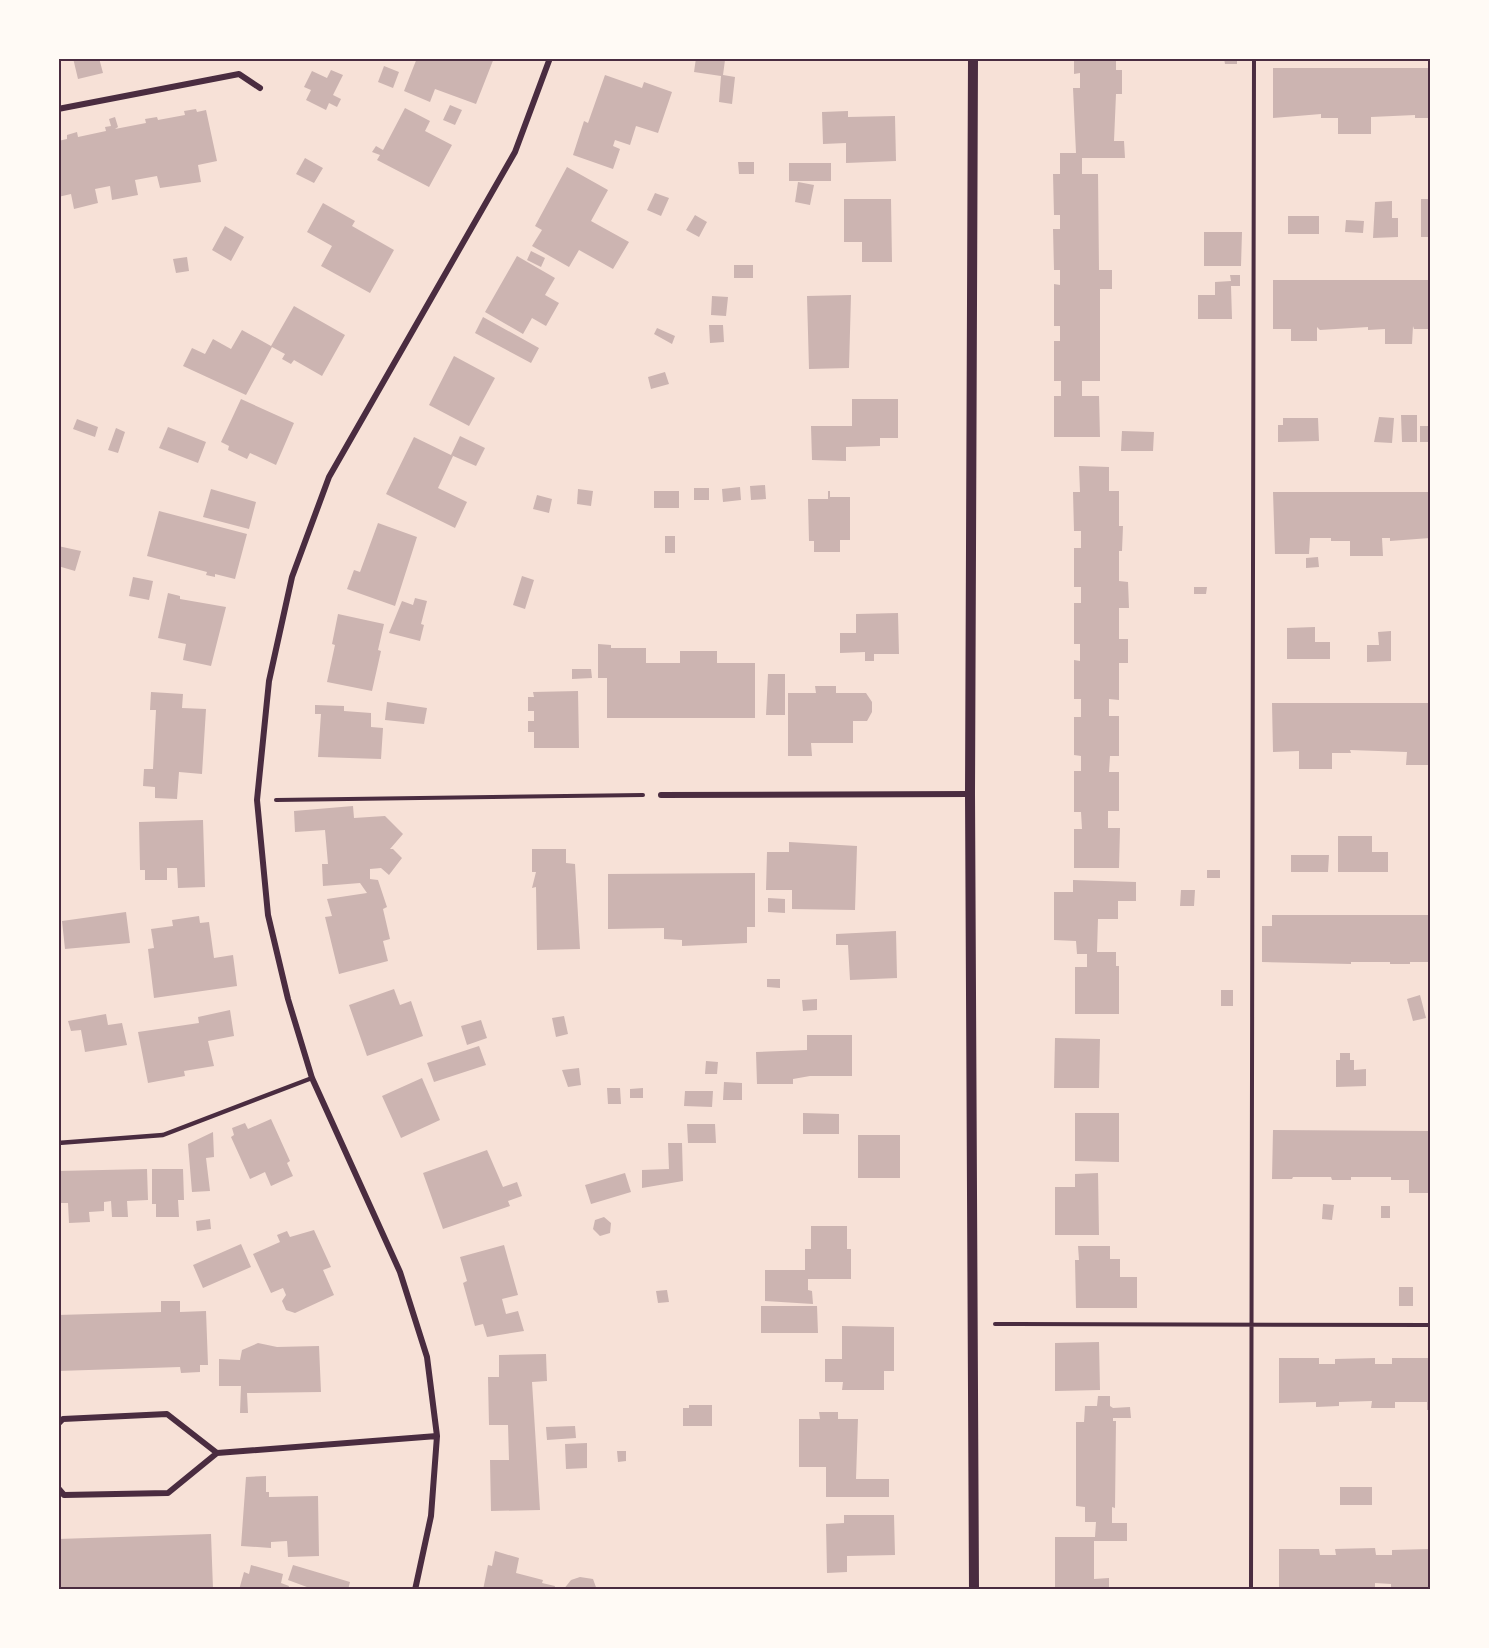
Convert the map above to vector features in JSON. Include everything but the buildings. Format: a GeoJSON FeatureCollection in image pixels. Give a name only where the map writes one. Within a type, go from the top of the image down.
{"type":"FeatureCollection","features":[{"type":"Feature","properties":{"kind":"street"},"geometry":{"type":"LineString","coordinates":[[415,1590],[431,1516],[436,1436],[427,1357],[400,1272],[312,1078],[288,999],[268,915],[257,800],[268,681],[292,577],[329,477],[514,152],[550,58]]}},
{"type":"Feature","properties":{"kind":"street"},"geometry":{"type":"LineString","coordinates":[[973,58],[970,1323],[974,1590]]}},
{"type":"Feature","properties":{"kind":"street"},"geometry":{"type":"LineString","coordinates":[[58,109],[238,74],[260,88]]}},
{"type":"Feature","properties":{"kind":"street"},"geometry":{"type":"LineString","coordinates":[[661,795],[970,794]]}},
{"type":"Feature","properties":{"kind":"street"},"geometry":{"type":"LineString","coordinates":[[58,1424],[63,1419],[167,1414],[217,1454]]}},
{"type":"Feature","properties":{"kind":"street"},"geometry":{"type":"LineString","coordinates":[[58,1488],[64,1495],[168,1493],[217,1454],[436,1436]]}},
{"type":"Feature","properties":{"kind":"lane"},"geometry":{"type":"LineString","coordinates":[[58,1143],[163,1136],[312,1078]]}},
{"type":"Feature","properties":{"kind":"path"},"geometry":{"type":"LineString","coordinates":[[1251,1590],[1254,58]]}},
{"type":"Feature","properties":{"kind":"path"},"geometry":{"type":"LineString","coordinates":[[257,800],[661,795]]}},
{"type":"Feature","properties":{"kind":"path"},"geometry":{"type":"LineString","coordinates":[[970,1323],[1431,1325]]}}]}
